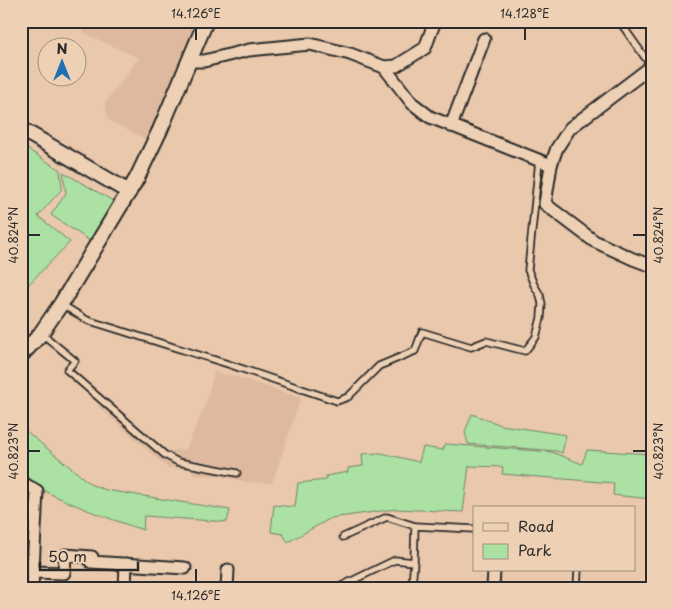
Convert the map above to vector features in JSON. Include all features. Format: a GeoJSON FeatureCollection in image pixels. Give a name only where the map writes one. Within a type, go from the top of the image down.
{"type":"FeatureCollection","features":[{"type":"Feature","properties":{"kind":"street"},"geometry":{"type":"LineString","coordinates":[[21,355],[41,333],[61,304],[129,192],[160,130],[206,21]]}},
{"type":"Feature","properties":{"kind":"street"},"geometry":{"type":"LineString","coordinates":[[189,61],[204,60],[248,50],[310,44],[350,54],[384,67],[396,66],[425,48],[435,21]]}},
{"type":"Feature","properties":{"kind":"street"},"geometry":{"type":"LineString","coordinates":[[451,126],[484,39]]}},
{"type":"Feature","properties":{"kind":"street"},"geometry":{"type":"LineString","coordinates":[[652,66],[570,128],[556,148],[551,165],[545,204],[594,240],[652,266]]}},
{"type":"Feature","properties":{"kind":"street"},"geometry":{"type":"LineString","coordinates":[[384,67],[412,103],[430,117],[551,165]]}},
{"type":"Feature","properties":{"kind":"street"},"geometry":{"type":"LineString","coordinates":[[21,129],[129,192]]}},
{"type":"Feature","properties":{"kind":"street"},"geometry":{"type":"LineString","coordinates":[[21,482],[37,491],[32,588]]}},
{"type":"Feature","properties":{"kind":"street"},"geometry":{"type":"LineString","coordinates":[[33,572],[64,574],[65,555],[92,557],[91,562],[185,568]]}},
{"type":"Feature","properties":{"kind":"street"},"geometry":{"type":"LineString","coordinates":[[125,588],[126,564]]}},
{"type":"Feature","properties":{"kind":"street"},"geometry":{"type":"LineString","coordinates":[[227,588],[228,570]]}},
{"type":"Feature","properties":{"kind":"street"},"geometry":{"type":"LineString","coordinates":[[493,588],[494,572]]}},
{"type":"Feature","properties":{"kind":"lane"},"geometry":{"type":"LineString","coordinates":[[624,21],[622,25],[652,66]]}},
{"type":"Feature","properties":{"kind":"lane"},"geometry":{"type":"LineString","coordinates":[[61,304],[87,320],[231,365],[337,402],[348,397],[378,366],[415,351],[422,332],[471,347],[486,342],[525,351],[536,337],[541,318],[542,304],[540,295],[528,270],[539,161]]}},
{"type":"Feature","properties":{"kind":"lane"},"geometry":{"type":"LineString","coordinates":[[41,333],[75,360],[66,370],[165,455],[178,462],[237,473]]}},
{"type":"Feature","properties":{"kind":"lane"},"geometry":{"type":"LineString","coordinates":[[344,537],[387,517],[415,526],[473,529]]}},
{"type":"Feature","properties":{"kind":"lane"},"geometry":{"type":"LineString","coordinates":[[415,526],[412,585],[462,588]]}},
{"type":"Feature","properties":{"kind":"lane"},"geometry":{"type":"LineString","coordinates":[[337,588],[395,560],[414,562]]}},
{"type":"Feature","properties":{"kind":"lane"},"geometry":{"type":"LineString","coordinates":[[577,588],[578,572]]}},
{"type":"Feature","properties":{"kind":"lane"},"geometry":{"type":"LineString","coordinates":[[615,587],[623,588]]}},
{"type":"Feature","properties":{"kind":"shaded area"},"geometry":{"type":"Polygon","coordinates":[[[87,21],[185,21],[196,25],[147,140],[108,120],[105,103],[139,58],[84,33],[87,21]]]}},
{"type":"Feature","properties":{"kind":"shaded area"},"geometry":{"type":"Polygon","coordinates":[[[214,371],[301,398],[272,483],[247,482],[219,476],[193,475],[193,469],[168,468],[99,407],[107,399],[169,451],[186,449],[206,403],[214,371]]]}},
{"type":"Feature","properties":{"kind":"green space"},"geometry":{"type":"Polygon","coordinates":[[[21,145],[60,170],[62,189],[38,216],[70,242],[21,292],[21,145]]]}},
{"type":"Feature","properties":{"kind":"green space"},"geometry":{"type":"Polygon","coordinates":[[[63,172],[113,201],[90,241],[51,215],[66,193],[63,172]]]}},
{"type":"Feature","properties":{"kind":"green space"},"geometry":{"type":"Polygon","coordinates":[[[472,414],[501,425],[566,435],[562,453],[557,451],[468,444],[465,432],[472,414]]]}},
{"type":"Feature","properties":{"kind":"green space"},"geometry":{"type":"Polygon","coordinates":[[[21,427],[92,485],[106,490],[230,510],[227,522],[144,516],[143,530],[66,501],[21,478],[21,427]]]}},
{"type":"Feature","properties":{"kind":"green space"},"geometry":{"type":"Polygon","coordinates":[[[445,444],[552,452],[582,464],[587,450],[652,454],[652,499],[613,495],[614,483],[502,474],[503,467],[469,466],[463,512],[396,509],[331,518],[288,542],[283,534],[271,532],[274,505],[295,507],[298,483],[326,480],[326,476],[348,472],[348,468],[363,466],[362,454],[381,453],[419,462],[423,447],[443,450],[445,444]]]}}]}
